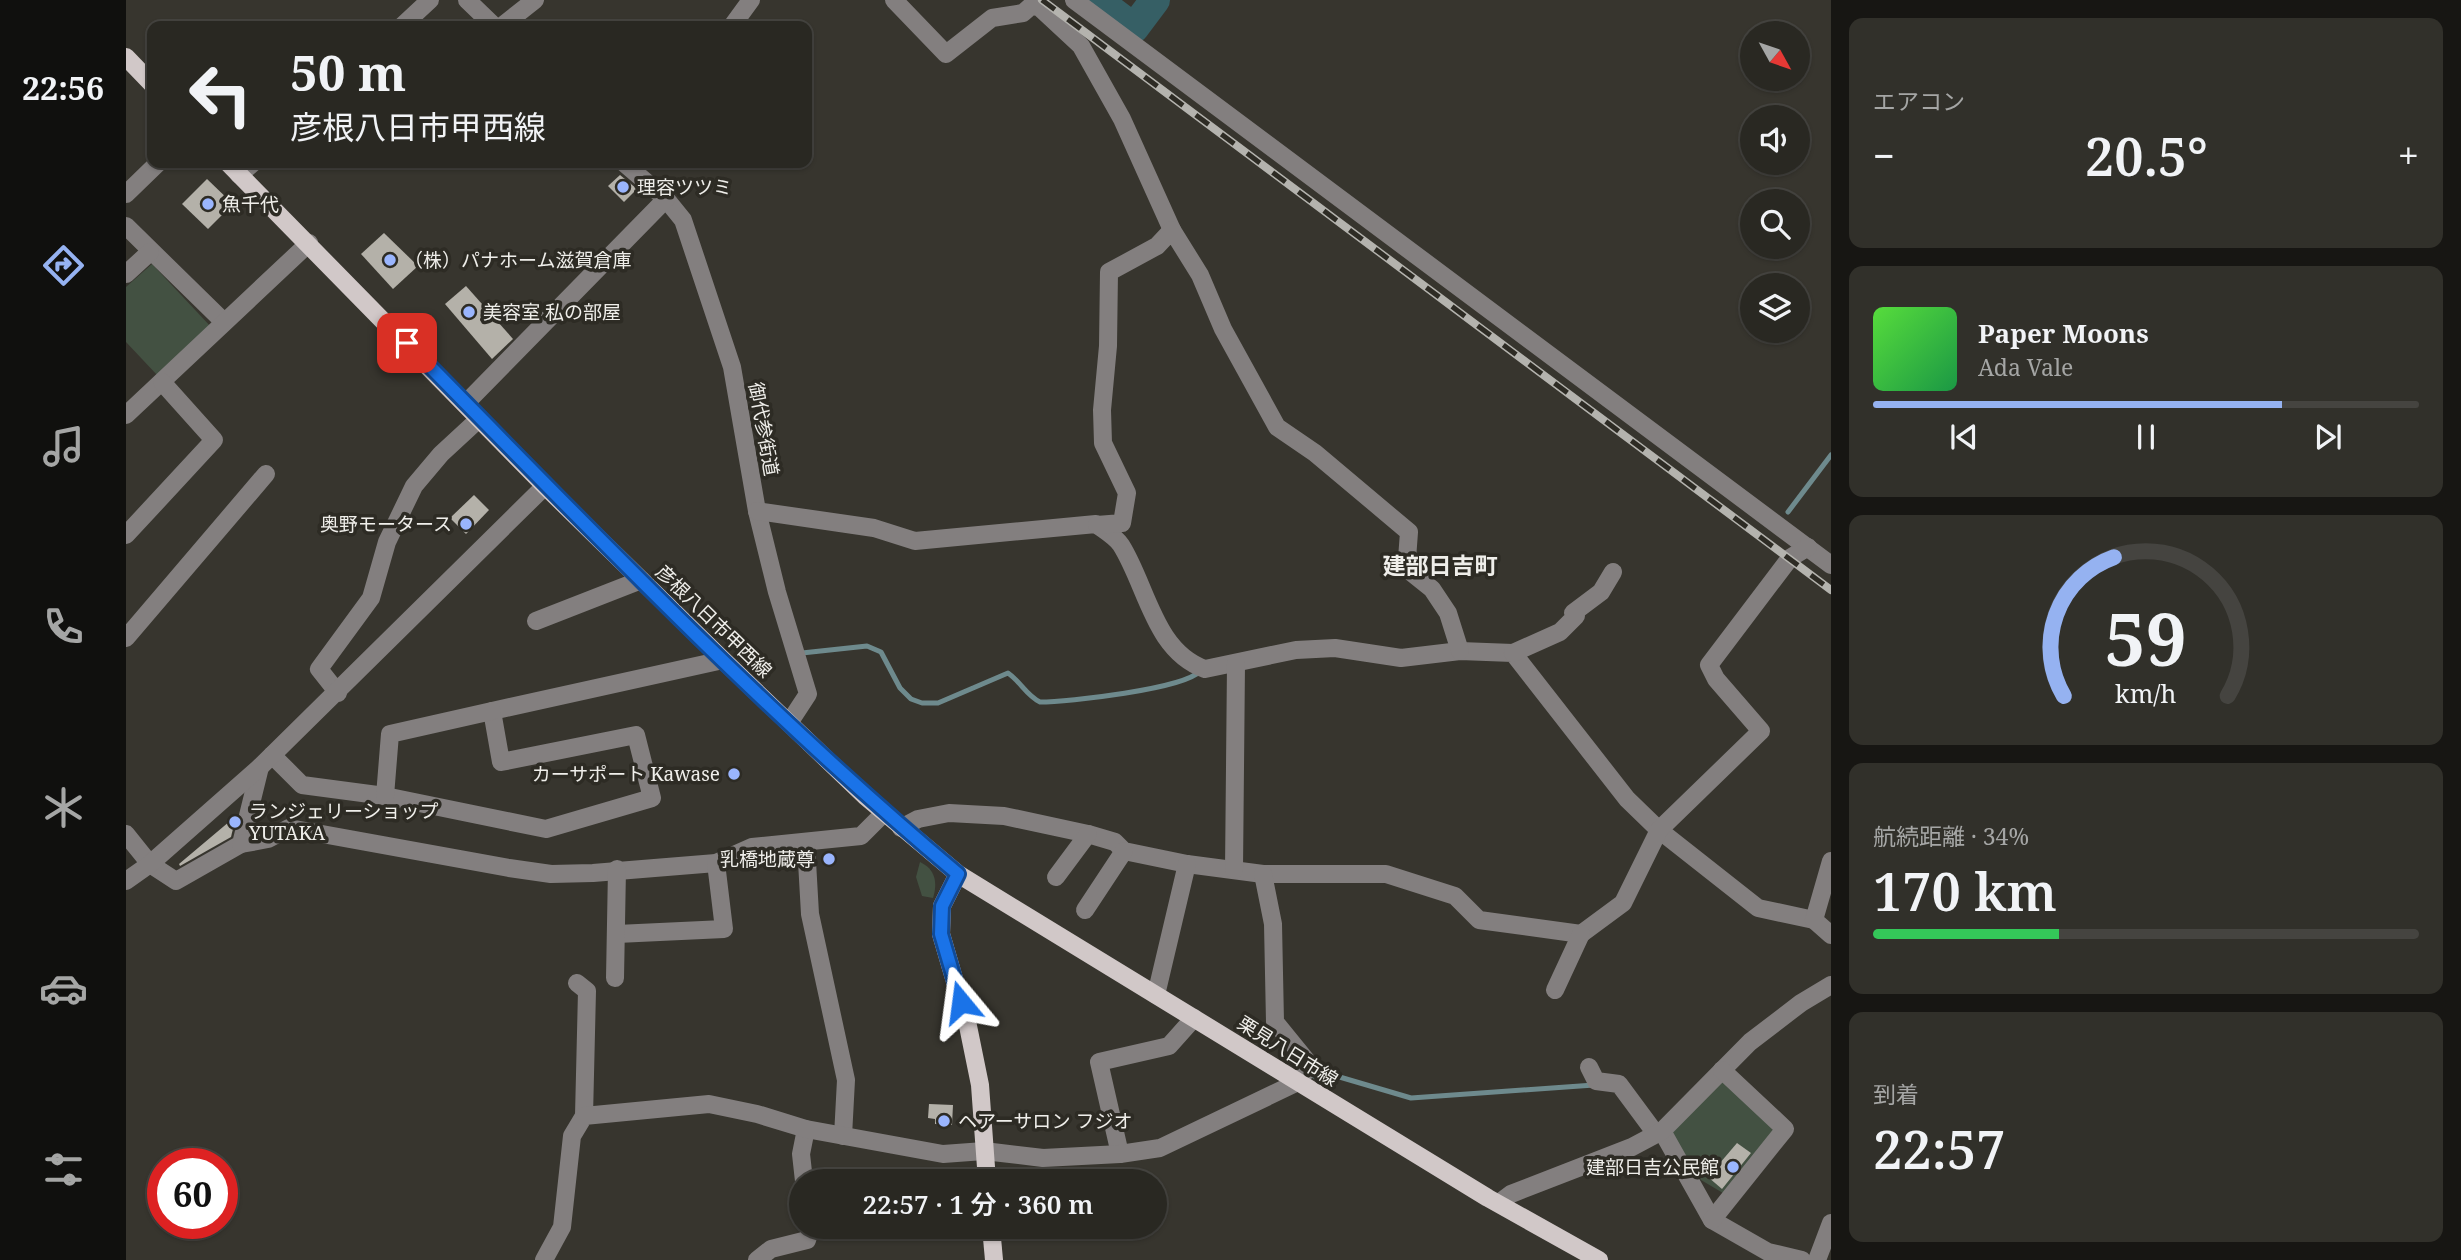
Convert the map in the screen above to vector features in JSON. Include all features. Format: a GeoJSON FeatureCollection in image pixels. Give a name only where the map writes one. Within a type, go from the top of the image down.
{"type":"FeatureCollection","features":[{"type":"Feature","properties":{"kind":"main road"},"geometry":{"type":"LineString","coordinates":[[126,57],[147,78]]}},
{"type":"Feature","properties":{"kind":"main road","name":"彦根八日市甲西線"},"geometry":{"type":"LineString","coordinates":[[241,168],[309,243],[545,486],[884,813],[958,874]]}},
{"type":"Feature","properties":{"kind":"main road"},"geometry":{"type":"LineString","coordinates":[[958,874],[942,906],[941,934],[968,1026],[980,1085],[986,1169]]}},
{"type":"Feature","properties":{"kind":"main road","name":"栗見八日市線"},"geometry":{"type":"LineString","coordinates":[[958,874],[1298,1082],[1598,1260]]}},
{"type":"Feature","properties":{"kind":"main road"},"geometry":{"type":"LineString","coordinates":[[992,1239],[994,1260]]}},
{"type":"Feature","properties":{"kind":"street"},"geometry":{"type":"LineString","coordinates":[[407,21],[430,0]]}},
{"type":"Feature","properties":{"kind":"street"},"geometry":{"type":"LineString","coordinates":[[467,0],[489,21]]}},
{"type":"Feature","properties":{"kind":"street"},"geometry":{"type":"LineString","coordinates":[[508,21],[535,0]]}},
{"type":"Feature","properties":{"kind":"street"},"geometry":{"type":"LineString","coordinates":[[736,21],[751,0]]}},
{"type":"Feature","properties":{"kind":"street"},"geometry":{"type":"LineString","coordinates":[[894,0],[946,54],[992,18],[1023,13],[1031,6],[1039,7],[1081,46],[1122,119],[1172,230],[1200,275],[1223,329],[1277,428],[1315,453],[1409,532],[1407,559],[1412,573],[1432,589],[1448,613],[1460,651]]}},
{"type":"Feature","properties":{"kind":"street"},"geometry":{"type":"LineString","coordinates":[[1074,0],[1831,565]]}},
{"type":"Feature","properties":{"kind":"street"},"geometry":{"type":"LineString","coordinates":[[126,194],[153,168]]}},
{"type":"Feature","properties":{"kind":"street","name":"御代参街道"},"geometry":{"type":"LineString","coordinates":[[630,168],[666,199],[683,220],[732,367],[758,511],[777,592],[808,694],[789,723]]}},
{"type":"Feature","properties":{"kind":"street"},"geometry":{"type":"LineString","coordinates":[[466,403],[666,199]]}},
{"type":"Feature","properties":{"kind":"street"},"geometry":{"type":"LineString","coordinates":[[126,226],[223,322]]}},
{"type":"Feature","properties":{"kind":"street"},"geometry":{"type":"LineString","coordinates":[[758,511],[874,528],[915,541],[1122,523],[1127,493],[1103,443],[1109,272],[1157,246],[1172,230]]}},
{"type":"Feature","properties":{"kind":"street"},"geometry":{"type":"LineString","coordinates":[[126,415],[309,243]]}},
{"type":"Feature","properties":{"kind":"street"},"geometry":{"type":"LineString","coordinates":[[126,274],[150,252]]}},
{"type":"Feature","properties":{"kind":"street"},"geometry":{"type":"LineString","coordinates":[[126,535],[214,440],[162,383]]}},
{"type":"Feature","properties":{"kind":"street"},"geometry":{"type":"LineString","coordinates":[[338,693],[319,669],[371,598],[387,542],[414,486],[441,454],[480,418]]}},
{"type":"Feature","properties":{"kind":"street"},"geometry":{"type":"LineString","coordinates":[[126,638],[266,474]]}},
{"type":"Feature","properties":{"kind":"street"},"geometry":{"type":"LineString","coordinates":[[126,881],[266,761],[338,693],[545,486]]}},
{"type":"Feature","properties":{"kind":"street"},"geometry":{"type":"LineString","coordinates":[[1097,525],[1121,543],[1153,613],[1177,653],[1205,669],[1296,650],[1335,648],[1401,658],[1460,651],[1513,653],[1570,625],[1576,616],[1573,613],[1608,584],[1613,572]]}},
{"type":"Feature","properties":{"kind":"street"},"geometry":{"type":"LineString","coordinates":[[1555,990],[1581,934],[1622,903],[1659,830],[1761,731],[1716,679],[1709,665],[1790,558],[1808,547]]}},
{"type":"Feature","properties":{"kind":"street"},"geometry":{"type":"LineString","coordinates":[[536,621],[641,579]]}},
{"type":"Feature","properties":{"kind":"street"},"geometry":{"type":"LineString","coordinates":[[1513,653],[1627,799],[1659,830],[1758,908],[1814,920],[1831,935]]}},
{"type":"Feature","properties":{"kind":"street"},"geometry":{"type":"LineString","coordinates":[[385,796],[390,734],[723,660]]}},
{"type":"Feature","properties":{"kind":"street"},"geometry":{"type":"LineString","coordinates":[[1234,870],[1237,664]]}},
{"type":"Feature","properties":{"kind":"street"},"geometry":{"type":"LineString","coordinates":[[266,761],[302,785],[385,796],[546,829],[652,798],[636,735],[500,762],[492,711]]}},
{"type":"Feature","properties":{"kind":"street"},"geometry":{"type":"LineString","coordinates":[[241,844],[266,761]]}},
{"type":"Feature","properties":{"kind":"street"},"geometry":{"type":"LineString","coordinates":[[126,834],[150,863],[176,881],[241,844],[268,839],[289,828],[509,869],[551,874],[716,863],[752,847],[806,844],[861,836],[884,813]]}},
{"type":"Feature","properties":{"kind":"street"},"geometry":{"type":"LineString","coordinates":[[901,828],[918,819],[949,813],[1004,816],[1088,834],[1115,842],[1124,851],[1187,864],[1263,874],[1386,874],[1455,896],[1479,920],[1581,934]]}},
{"type":"Feature","properties":{"kind":"street"},"geometry":{"type":"LineString","coordinates":[[1056,877],[1088,834]]}},
{"type":"Feature","properties":{"kind":"street"},"geometry":{"type":"LineString","coordinates":[[806,844],[810,914],[846,1080],[843,1136]]}},
{"type":"Feature","properties":{"kind":"street"},"geometry":{"type":"LineString","coordinates":[[1085,910],[1124,851]]}},
{"type":"Feature","properties":{"kind":"street"},"geometry":{"type":"LineString","coordinates":[[1814,920],[1831,862]]}},
{"type":"Feature","properties":{"kind":"street"},"geometry":{"type":"LineString","coordinates":[[617,934],[724,929],[716,863]]}},
{"type":"Feature","properties":{"kind":"street"},"geometry":{"type":"LineString","coordinates":[[1156,995],[1187,864]]}},
{"type":"Feature","properties":{"kind":"street"},"geometry":{"type":"LineString","coordinates":[[615,978],[617,869]]}},
{"type":"Feature","properties":{"kind":"street"},"geometry":{"type":"LineString","coordinates":[[584,1116],[709,1104],[757,1114],[806,1129],[943,1154],[984,1151],[1043,1158],[1120,1154],[1160,1148],[1298,1082],[1310,1065],[1275,1022],[1273,924],[1263,874]]}},
{"type":"Feature","properties":{"kind":"street"},"geometry":{"type":"LineString","coordinates":[[544,1260],[562,1227],[572,1136],[584,1116],[587,991],[577,983]]}},
{"type":"Feature","properties":{"kind":"street"},"geometry":{"type":"LineString","coordinates":[[1499,1203],[1511,1194],[1632,1147],[1659,1132],[1750,1042],[1801,1003],[1831,985]]}},
{"type":"Feature","properties":{"kind":"street"},"geometry":{"type":"LineString","coordinates":[[1120,1154],[1099,1062],[1169,1046],[1194,1018]]}},
{"type":"Feature","properties":{"kind":"street"},"geometry":{"type":"LineString","coordinates":[[1588,1067],[1596,1081],[1619,1084],[1659,1132],[1712,1220],[1768,1252],[1802,1260]]}},
{"type":"Feature","properties":{"kind":"street"},"geometry":{"type":"LineString","coordinates":[[1712,1220],[1785,1129],[1722,1070]]}},
{"type":"Feature","properties":{"kind":"street"},"geometry":{"type":"LineString","coordinates":[[803,1169],[801,1154],[806,1129]]}},
{"type":"Feature","properties":{"kind":"street"},"geometry":{"type":"LineString","coordinates":[[1817,1260],[1831,1223]]}},
{"type":"Feature","properties":{"kind":"street"},"geometry":{"type":"LineString","coordinates":[[758,1260],[771,1249],[801,1243],[807,1239]]}},
{"type":"Feature","properties":{"kind":"green space"},"geometry":{"type":"Polygon","coordinates":[[[152,264],[212,328],[158,376],[126,342],[126,287],[152,264]]]}},
{"type":"Feature","properties":{"kind":"green space"},"geometry":{"type":"Polygon","coordinates":[[[920,862],[929,868],[934,877],[933,898],[922,896],[916,877],[920,862]]]}},
{"type":"Feature","properties":{"kind":"green space"},"geometry":{"type":"Polygon","coordinates":[[[1724,1079],[1779,1133],[1728,1196],[1701,1180],[1669,1135],[1724,1079]]]}},
{"type":"Feature","properties":{"kind":"building","name":"理容ツツミ"},"geometry":{"type":"Polygon","coordinates":[[[620,175],[637,189],[624,202],[608,186],[620,175]]]}},
{"type":"Feature","properties":{"kind":"building","name":"魚千代"},"geometry":{"type":"Polygon","coordinates":[[[207,179],[233,204],[208,229],[182,204],[207,179]]]}},
{"type":"Feature","properties":{"kind":"building","name":"（株）パナホーム滋賀倉庫"},"geometry":{"type":"Polygon","coordinates":[[[384,233],[418,266],[393,289],[361,254],[384,233]]]}},
{"type":"Feature","properties":{"kind":"building"},"geometry":{"type":"Polygon","coordinates":[[[466,286],[513,339],[492,359],[445,304],[466,286]]]}},
{"type":"Feature","properties":{"kind":"building","name":"奥野モータース"},"geometry":{"type":"Polygon","coordinates":[[[474,495],[489,510],[466,534],[450,518],[474,495]]]}},
{"type":"Feature","properties":{"kind":"building"},"geometry":{"type":"Polygon","coordinates":[[[236,816],[231,837],[180,866],[179,864],[236,816]]]}},
{"type":"Feature","properties":{"kind":"building","name":"ヘアーサロン フジオ"},"geometry":{"type":"Polygon","coordinates":[[[929,1104],[953,1105],[952,1125],[935,1124],[935,1119],[928,1118],[929,1104]]]}},
{"type":"Feature","properties":{"kind":"building","name":"建部日吉公民館"},"geometry":{"type":"Polygon","coordinates":[[[1737,1143],[1751,1153],[1722,1189],[1708,1177],[1737,1143]]]}},
{"type":"Feature","properties":{"kind":"waterway"},"geometry":{"type":"LineString","coordinates":[[1097,0],[1134,28],[1155,0]]}},
{"type":"Feature","properties":{"kind":"waterway"},"geometry":{"type":"LineString","coordinates":[[1788,512],[1831,455]]}},
{"type":"Feature","properties":{"kind":"waterway"},"geometry":{"type":"LineString","coordinates":[[802,653],[867,646],[881,652],[900,688],[911,699],[922,703],[938,703],[1008,673],[1040,702],[1075,700],[1150,689],[1190,678],[1200,671]]}},
{"type":"Feature","properties":{"kind":"waterway"},"geometry":{"type":"LineString","coordinates":[[1314,1076],[1326,1073],[1411,1098],[1594,1085]]}},
{"type":"Feature","properties":{"kind":"railway"},"geometry":{"type":"LineString","coordinates":[[1042,0],[1831,590]]}},
{"type":"Feature","properties":{"kind":"place","name":"理容ツツミ"},"geometry":{"type":"Point","coordinates":[623,187]}},
{"type":"Feature","properties":{"kind":"place","name":"魚千代"},"geometry":{"type":"Point","coordinates":[208,204]}},
{"type":"Feature","properties":{"kind":"place","name":"（株）パナホーム滋賀倉庫"},"geometry":{"type":"Point","coordinates":[390,260]}},
{"type":"Feature","properties":{"kind":"place","name":"美容室 私の部屋"},"geometry":{"type":"Point","coordinates":[469,312]}},
{"type":"Feature","properties":{"kind":"place","name":"奥野モータース"},"geometry":{"type":"Point","coordinates":[466,524]}},
{"type":"Feature","properties":{"kind":"place","name":"カーサポート Kawase"},"geometry":{"type":"Point","coordinates":[734,774]}},
{"type":"Feature","properties":{"kind":"place","name":"ランジェリーショップ YUTAKA"},"geometry":{"type":"Point","coordinates":[235,822]}},
{"type":"Feature","properties":{"kind":"place","name":"乳橋地蔵尊"},"geometry":{"type":"Point","coordinates":[829,859]}},
{"type":"Feature","properties":{"kind":"place","name":"ヘアーサロン フジオ"},"geometry":{"type":"Point","coordinates":[944,1121]}},
{"type":"Feature","properties":{"kind":"place","name":"建部日吉公民館"},"geometry":{"type":"Point","coordinates":[1733,1167]}},
{"type":"Feature","properties":{"kind":"district","name":"建部日吉町"},"geometry":{"type":"Point","coordinates":[1440,566]}},
{"type":"Feature","properties":{"kind":"route"},"geometry":{"type":"LineString","coordinates":[[407,343],[545,486],[723,660],[865,796],[958,874],[942,906],[941,934],[961,1002]]}}]}
